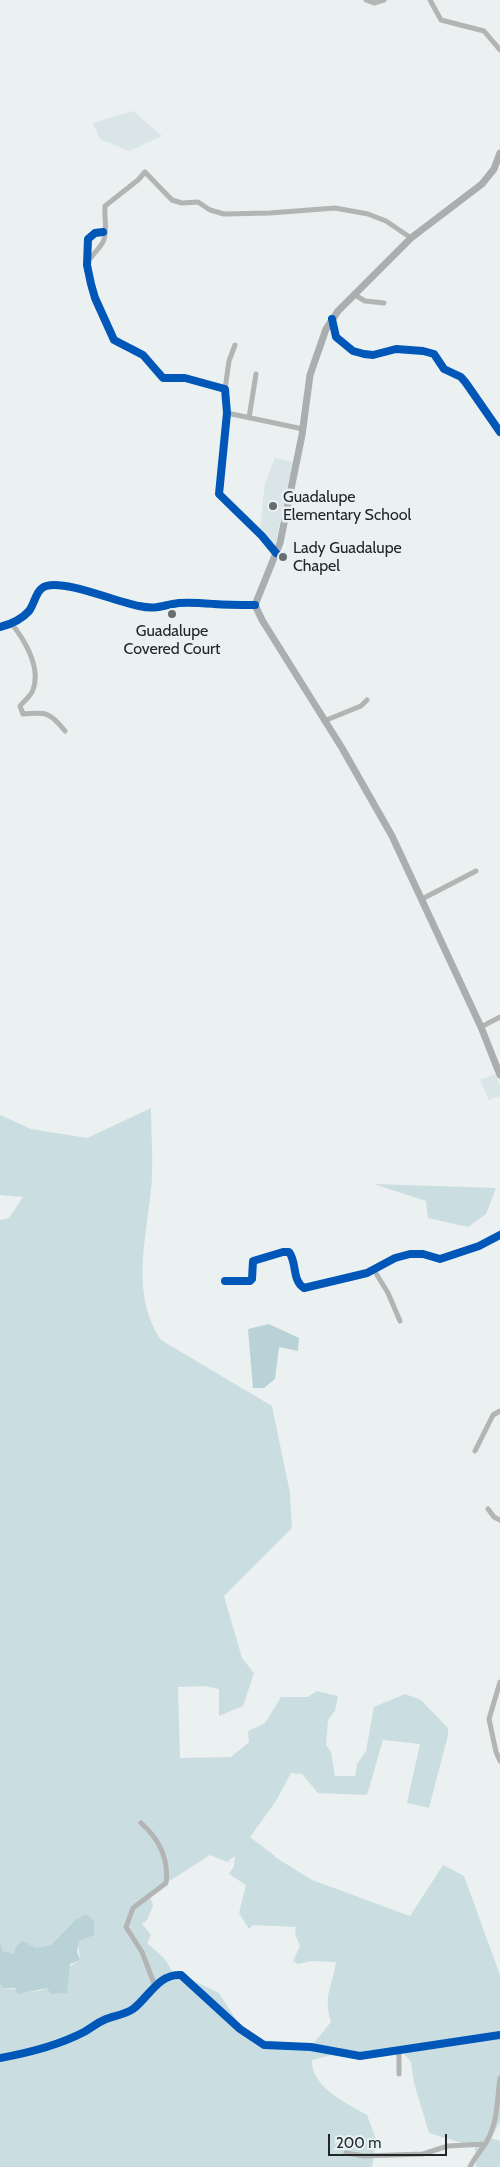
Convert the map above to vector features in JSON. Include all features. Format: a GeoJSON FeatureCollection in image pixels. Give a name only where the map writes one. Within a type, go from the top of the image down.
{"type":"FeatureCollection","features":[{"type":"Feature","properties":{"kind":"main road"},"geometry":{"type":"LineString","coordinates":[[500,153],[494,169],[482,184],[411,238],[332,319],[322,336],[312,366],[295,474],[276,553],[255,605],[262,620],[342,748],[380,814],[422,899],[481,1027],[500,1075]]}},
{"type":"Feature","properties":{"kind":"street"},"geometry":{"type":"LineString","coordinates":[[366,0],[374,3],[384,0]]}},
{"type":"Feature","properties":{"kind":"street"},"geometry":{"type":"LineString","coordinates":[[430,0],[441,20],[484,31],[500,50]]}},
{"type":"Feature","properties":{"kind":"street"},"geometry":{"type":"LineString","coordinates":[[87,265],[103,242],[106,227],[105,206],[138,180],[145,172],[172,200],[182,203],[198,202],[216,212],[224,214],[335,208],[368,214],[386,221],[411,238]]}},
{"type":"Feature","properties":{"kind":"street"},"geometry":{"type":"LineString","coordinates":[[104,232],[94,233],[88,239],[87,265],[95,298],[114,340],[143,355],[163,378],[185,378],[226,389]]}},
{"type":"Feature","properties":{"kind":"street"},"geometry":{"type":"LineString","coordinates":[[355,295],[365,301],[384,303]]}},
{"type":"Feature","properties":{"kind":"street"},"geometry":{"type":"LineString","coordinates":[[332,319],[336,337],[348,348],[358,352],[380,354],[396,349],[423,351],[434,354],[444,369],[461,377],[500,432]]}},
{"type":"Feature","properties":{"kind":"street"},"geometry":{"type":"LineString","coordinates":[[235,344],[229,361],[226,389],[227,413],[219,494],[262,536],[276,553]]}},
{"type":"Feature","properties":{"kind":"street"},"geometry":{"type":"LineString","coordinates":[[249,418],[256,374]]}},
{"type":"Feature","properties":{"kind":"street"},"geometry":{"type":"LineString","coordinates":[[227,413],[303,430]]}},
{"type":"Feature","properties":{"kind":"street"},"geometry":{"type":"LineString","coordinates":[[0,627],[12,624],[28,612],[39,592],[46,586],[83,591],[155,609],[178,603],[200,602],[255,605]]}},
{"type":"Feature","properties":{"kind":"street"},"geometry":{"type":"LineString","coordinates":[[12,624],[21,635],[32,660],[35,681],[32,692],[20,706],[23,714],[42,712],[49,714],[64,731]]}},
{"type":"Feature","properties":{"kind":"street"},"geometry":{"type":"LineString","coordinates":[[324,721],[361,706],[367,700]]}},
{"type":"Feature","properties":{"kind":"street"},"geometry":{"type":"LineString","coordinates":[[422,899],[476,872]]}},
{"type":"Feature","properties":{"kind":"street"},"geometry":{"type":"LineString","coordinates":[[481,1027],[500,1016]]}},
{"type":"Feature","properties":{"kind":"street"},"geometry":{"type":"LineString","coordinates":[[224,1281],[250,1280],[252,1279],[253,1261],[289,1252],[299,1284],[304,1288],[374,1270],[386,1262],[410,1254],[423,1254],[440,1260],[479,1246],[500,1235]]}},
{"type":"Feature","properties":{"kind":"street"},"geometry":{"type":"LineString","coordinates":[[374,1270],[388,1293],[400,1321]]}},
{"type":"Feature","properties":{"kind":"street"},"geometry":{"type":"LineString","coordinates":[[475,1451],[493,1414],[500,1411]]}},
{"type":"Feature","properties":{"kind":"street"},"geometry":{"type":"LineString","coordinates":[[488,1509],[494,1517],[500,1520]]}},
{"type":"Feature","properties":{"kind":"street"},"geometry":{"type":"LineString","coordinates":[[500,1682],[489,1719],[496,1752],[500,1761]]}},
{"type":"Feature","properties":{"kind":"street"},"geometry":{"type":"LineString","coordinates":[[141,1823],[158,1840],[167,1871],[166,1883],[133,1908],[126,1927],[142,1952],[155,1986]]}},
{"type":"Feature","properties":{"kind":"street"},"geometry":{"type":"LineString","coordinates":[[0,2058],[52,2045],[84,2032],[103,2020],[125,2013],[137,2005],[155,1986],[174,1974],[181,1975],[240,2029],[264,2045],[311,2047],[360,2056],[500,2035]]}},
{"type":"Feature","properties":{"kind":"street"},"geometry":{"type":"LineString","coordinates":[[398,2050],[399,2074]]}},
{"type":"Feature","properties":{"kind":"street"},"geometry":{"type":"LineString","coordinates":[[470,2167],[494,2126],[498,2112],[500,2078]]}},
{"type":"Feature","properties":{"kind":"street"},"geometry":{"type":"LineString","coordinates":[[346,2153],[364,2156],[422,2154],[448,2146],[485,2144]]}},
{"type":"Feature","properties":{"kind":"shaded area"},"geometry":{"type":"Polygon","coordinates":[[[133,111],[162,136],[129,151],[100,139],[93,123],[133,111]]]}},
{"type":"Feature","properties":{"kind":"shaded area","name":"Guadalupe Elementary School"},"geometry":{"type":"Polygon","coordinates":[[[275,458],[293,462],[275,546],[260,529],[265,483],[275,458]]]}},
{"type":"Feature","properties":{"kind":"shaded area"},"geometry":{"type":"Polygon","coordinates":[[[495,1074],[500,1085],[500,1096],[489,1100],[480,1080],[495,1074]]]}},
{"type":"Feature","properties":{"kind":"shaded area"},"geometry":{"type":"Polygon","coordinates":[[[151,1108],[152,1177],[143,1260],[143,1281],[145,1301],[151,1321],[161,1340],[272,1406],[290,1493],[292,1528],[224,1596],[242,1658],[254,1673],[243,1706],[219,1716],[219,1689],[205,1686],[178,1687],[180,1758],[231,1757],[249,1742],[248,1731],[265,1723],[281,1697],[308,1697],[317,1691],[338,1696],[335,1711],[328,1720],[326,1745],[331,1752],[335,1776],[355,1776],[357,1764],[366,1751],[374,1707],[405,1694],[421,1700],[448,1728],[448,1735],[429,1808],[407,1803],[420,1744],[383,1740],[367,1795],[318,1793],[302,1774],[291,1773],[276,1801],[250,1837],[275,1857],[312,1880],[410,1916],[443,1865],[464,1876],[500,1975],[500,2122],[491,2138],[500,2141],[500,2167],[476,2167],[475,2147],[429,2133],[414,2083],[411,2062],[404,2054],[394,2053],[360,2059],[336,2054],[312,2060],[313,2070],[323,2086],[367,2115],[376,2139],[372,2167],[0,2167],[0,1983],[2,1988],[38,1991],[55,1982],[69,1967],[80,1960],[75,1920],[51,1945],[14,1955],[3,1951],[0,1941],[0,1220],[9,1218],[23,1197],[0,1195],[0,1115],[31,1129],[87,1138],[151,1108]],[[210,1855],[150,1896],[153,1906],[147,1920],[142,1924],[151,1935],[147,1943],[164,1958],[174,1974],[181,1975],[219,1993],[241,2027],[262,2040],[313,2044],[331,2022],[328,1997],[336,1962],[312,1961],[298,1964],[293,1961],[300,1946],[295,1934],[296,1927],[253,1925],[249,1929],[239,1913],[246,1885],[229,1874],[234,1866],[235,1856],[227,1862],[210,1855]]]}},
{"type":"Feature","properties":{"kind":"shaded area"},"geometry":{"type":"Polygon","coordinates":[[[374,1184],[496,1188],[486,1214],[468,1227],[428,1218],[426,1201],[374,1184]]]}},
{"type":"Feature","properties":{"kind":"shaded area"},"geometry":{"type":"Polygon","coordinates":[[[269,1324],[299,1338],[298,1351],[279,1347],[275,1379],[264,1388],[253,1388],[248,1329],[269,1324]]]}},
{"type":"Feature","properties":{"kind":"shaded area"},"geometry":{"type":"Polygon","coordinates":[[[86,1914],[94,1921],[94,1935],[79,1941],[77,1952],[80,1960],[70,1964],[67,1993],[51,1994],[47,1988],[18,1994],[15,1988],[2,1988],[0,1984],[0,1941],[3,1951],[14,1954],[16,1946],[23,1941],[36,1948],[51,1945],[75,1920],[86,1914]]]}},
{"type":"Feature","properties":{"kind":"cycle path"},"geometry":{"type":"LineString","coordinates":[[103,232],[95,233],[88,239],[87,265],[95,298],[114,340],[143,355],[163,378],[185,378],[225,389],[227,413],[219,494],[262,536],[276,553]]}},
{"type":"Feature","properties":{"kind":"cycle path"},"geometry":{"type":"LineString","coordinates":[[332,319],[336,337],[353,351],[373,355],[396,349],[423,351],[434,354],[444,369],[461,377],[500,432]]}},
{"type":"Feature","properties":{"kind":"cycle path"},"geometry":{"type":"LineString","coordinates":[[0,627],[23,617],[31,608],[40,590],[46,586],[55,585],[79,589],[145,607],[179,603],[255,605]]}},
{"type":"Feature","properties":{"kind":"cycle path"},"geometry":{"type":"LineString","coordinates":[[225,1281],[250,1281],[252,1279],[253,1261],[289,1252],[298,1281],[304,1288],[367,1273],[395,1258],[410,1254],[423,1254],[440,1259],[479,1246],[500,1235]]}},
{"type":"Feature","properties":{"kind":"cycle path"},"geometry":{"type":"LineString","coordinates":[[0,2058],[21,2054],[64,2041],[104,2020],[130,2011],[154,1987],[173,1975],[181,1975],[240,2029],[264,2045],[311,2047],[360,2056],[500,2035]]}},
{"type":"Feature","properties":{"kind":"place","name":"Guadalupe Elementary School"},"geometry":{"type":"Point","coordinates":[273,506]}},
{"type":"Feature","properties":{"kind":"place","name":"Lady Guadalupe Chapel"},"geometry":{"type":"Point","coordinates":[283,557]}},
{"type":"Feature","properties":{"kind":"place","name":"Guadalupe Covered Court"},"geometry":{"type":"Point","coordinates":[172,614]}}]}
